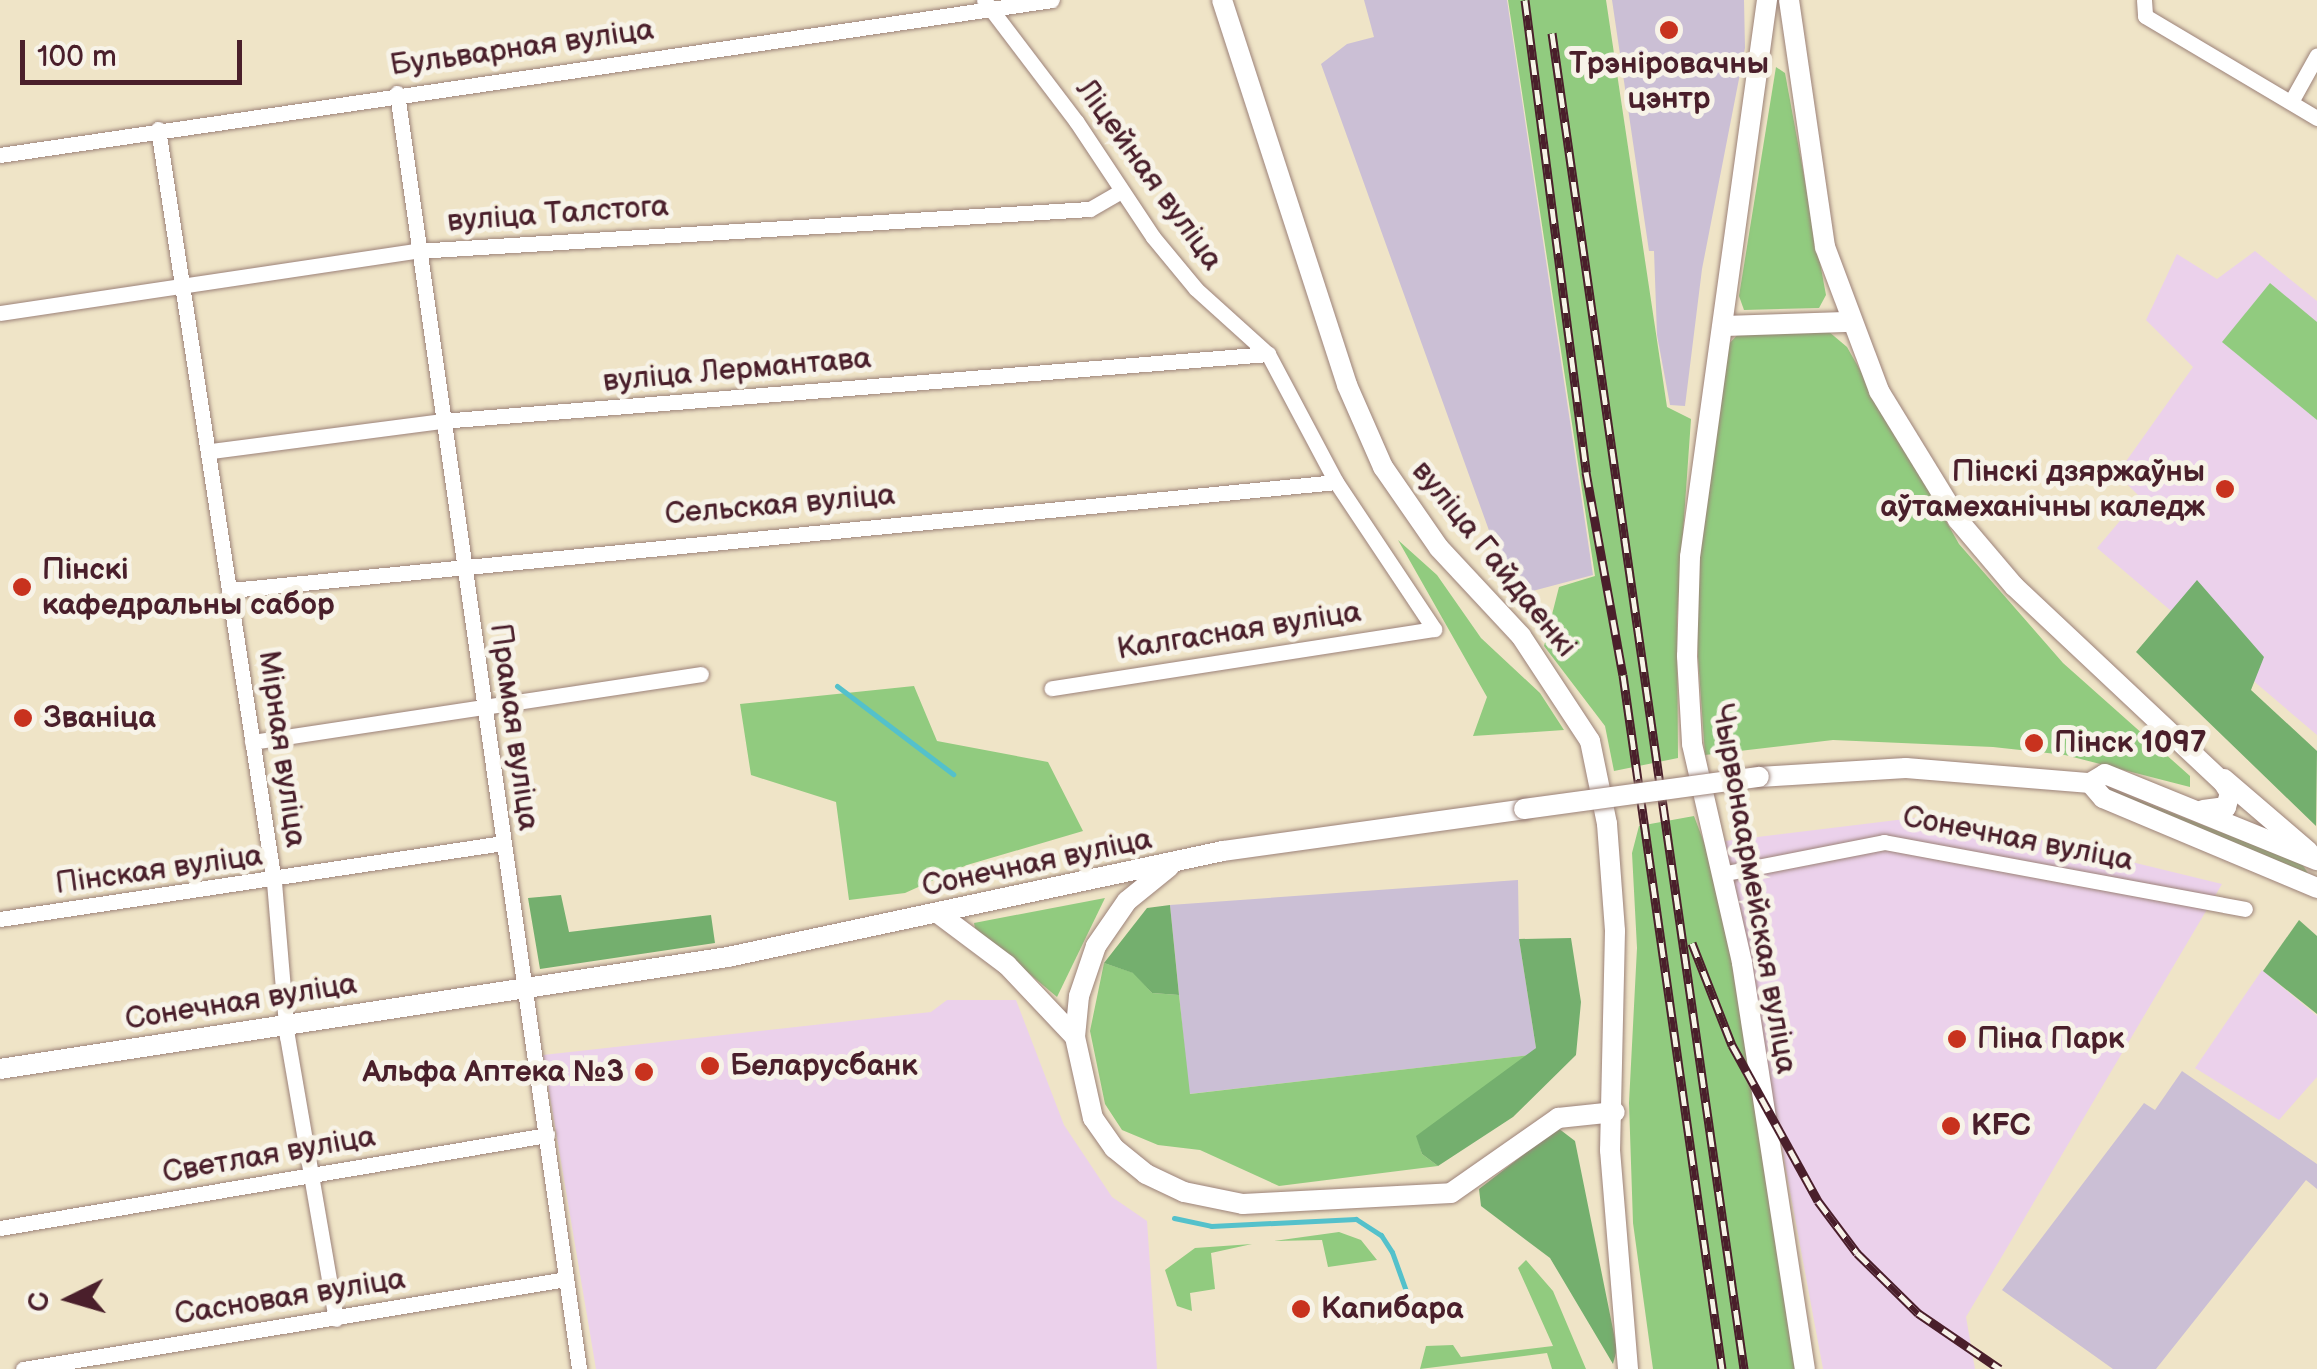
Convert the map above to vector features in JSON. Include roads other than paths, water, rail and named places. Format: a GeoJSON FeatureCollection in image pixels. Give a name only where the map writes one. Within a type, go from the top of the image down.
{"type":"FeatureCollection","features":[{"type":"Feature","properties":{"kind":"street","name":"Бульварная вуліца"},"geometry":{"type":"LineString","coordinates":[[0,155],[988,5],[1052,0]]}},
{"type":"Feature","properties":{"kind":"street","name":"вуліца Гайдаенкі"},"geometry":{"type":"LineString","coordinates":[[1222,0],[1347,385],[1383,467],[1439,548],[1521,636],[1590,741],[1607,824],[1615,932],[1616,1112],[1610,1150],[1628,1369]]}},
{"type":"Feature","properties":{"kind":"street","name":"Чырвонаармейская вуліца"},"geometry":{"type":"LineString","coordinates":[[1767,0],[1727,326],[1688,598],[1692,744],[1742,962],[1805,1369]]}},
{"type":"Feature","properties":{"kind":"street"},"geometry":{"type":"LineString","coordinates":[[1790,0],[1826,247],[1850,322],[1887,406],[1958,520],[2014,586],[2214,772],[2295,835],[2315,858]]}},
{"type":"Feature","properties":{"kind":"street"},"geometry":{"type":"LineString","coordinates":[[2144,0],[2145,16],[2317,118]]}},
{"type":"Feature","properties":{"kind":"street","name":"Ліцейная вуліца"},"geometry":{"type":"LineString","coordinates":[[988,5],[1076,121],[1120,192],[1196,289],[1268,354],[1336,482],[1434,629]]}},
{"type":"Feature","properties":{"kind":"street"},"geometry":{"type":"LineString","coordinates":[[1760,60],[1774,54],[1797,58]]}},
{"type":"Feature","properties":{"kind":"street"},"geometry":{"type":"LineString","coordinates":[[2292,100],[2317,55]]}},
{"type":"Feature","properties":{"kind":"street","name":"Прамая вуліца"},"geometry":{"type":"LineString","coordinates":[[397,94],[416,251],[578,1369]]}},
{"type":"Feature","properties":{"kind":"street","name":"Мірная вуліца"},"geometry":{"type":"LineString","coordinates":[[158,128],[211,451],[274,882],[288,1026],[310,1177],[336,1318]]}},
{"type":"Feature","properties":{"kind":"street","name":"вуліца Талстога"},"geometry":{"type":"LineString","coordinates":[[0,313],[183,289],[416,251],[1090,209],[1120,192]]}},
{"type":"Feature","properties":{"kind":"street"},"geometry":{"type":"LineString","coordinates":[[1727,326],[1850,322]]}},
{"type":"Feature","properties":{"kind":"street","name":"вуліца Лермантава"},"geometry":{"type":"LineString","coordinates":[[211,451],[441,422],[1268,354]]}},
{"type":"Feature","properties":{"kind":"street","name":"Сельская вуліца"},"geometry":{"type":"LineString","coordinates":[[231,590],[462,563],[1336,482]]}},
{"type":"Feature","properties":{"kind":"street","name":"Калгасная вуліца"},"geometry":{"type":"LineString","coordinates":[[1052,688],[1434,629]]}},
{"type":"Feature","properties":{"kind":"street"},"geometry":{"type":"LineString","coordinates":[[252,742],[701,674]]}},
{"type":"Feature","properties":{"kind":"street","name":"Сонечная вуліца"},"geometry":{"type":"LineString","coordinates":[[0,1070],[524,989],[940,914],[1272,842],[1760,777],[1906,768],[2090,783],[2104,774],[2203,810]]}},
{"type":"Feature","properties":{"kind":"street"},"geometry":{"type":"LineString","coordinates":[[2203,810],[2226,807],[2230,794],[2214,772]]}},
{"type":"Feature","properties":{"kind":"street"},"geometry":{"type":"LineString","coordinates":[[2090,783],[2103,798],[2317,888]]}},
{"type":"Feature","properties":{"kind":"street"},"geometry":{"type":"LineString","coordinates":[[2203,810],[2315,858]]}},
{"type":"Feature","properties":{"kind":"street","name":"Пінская вуліца"},"geometry":{"type":"LineString","coordinates":[[0,919],[274,882],[503,842]]}},
{"type":"Feature","properties":{"kind":"street","name":"Сонечная вуліца"},"geometry":{"type":"LineString","coordinates":[[1721,874],[1884,842],[2245,909]]}},
{"type":"Feature","properties":{"kind":"street"},"geometry":{"type":"LineString","coordinates":[[1171,866],[1126,901],[1096,946],[1079,996],[1075,1037],[1085,1098],[1114,1148],[1167,1185],[1244,1204],[1451,1193],[1558,1118],[1616,1112]]}},
{"type":"Feature","properties":{"kind":"street"},"geometry":{"type":"LineString","coordinates":[[940,914],[1007,964],[1075,1037]]}},
{"type":"Feature","properties":{"kind":"street","name":"Светлая вуліца"},"geometry":{"type":"LineString","coordinates":[[0,1228],[546,1135]]}},
{"type":"Feature","properties":{"kind":"street","name":"Сасновая вуліца"},"geometry":{"type":"LineString","coordinates":[[23,1369],[566,1280]]}},
{"type":"Feature","properties":{"kind":"waterway"},"geometry":{"type":"LineString","coordinates":[[837,686],[953,774]]}},
{"type":"Feature","properties":{"kind":"waterway"},"geometry":{"type":"LineString","coordinates":[[1174,1218],[1211,1226],[1356,1219],[1381,1235],[1392,1252],[1415,1316]]}},
{"type":"Feature","properties":{"kind":"railway"},"geometry":{"type":"LineString","coordinates":[[1525,0],[1586,472],[1623,675],[1722,1369]]}},
{"type":"Feature","properties":{"kind":"railway"},"geometry":{"type":"LineString","coordinates":[[1552,33],[1744,1369]]}},
{"type":"Feature","properties":{"kind":"railway"},"geometry":{"type":"LineString","coordinates":[[1692,943],[1732,1045],[1818,1201],[1857,1253],[1918,1313],[2000,1369]]}},
{"type":"Feature","properties":{"kind":"place","name":"Трэніровачны цэнтр"},"geometry":{"type":"Point","coordinates":[1669,30]}},
{"type":"Feature","properties":{"kind":"place","name":"Пінскі дзяржаўны аўтамеханічны каледж"},"geometry":{"type":"Point","coordinates":[2225,489]}},
{"type":"Feature","properties":{"kind":"place","name":"Пінскі кафедральны сабор"},"geometry":{"type":"Point","coordinates":[22,587]}},
{"type":"Feature","properties":{"kind":"place","name":"Званіца"},"geometry":{"type":"Point","coordinates":[23,718]}},
{"type":"Feature","properties":{"kind":"place","name":"Пінск 1097"},"geometry":{"type":"Point","coordinates":[2034,743]}},
{"type":"Feature","properties":{"kind":"place","name":"Піна Парк"},"geometry":{"type":"Point","coordinates":[1957,1039]}},
{"type":"Feature","properties":{"kind":"place","name":"Беларусбанк"},"geometry":{"type":"Point","coordinates":[710,1066]}},
{"type":"Feature","properties":{"kind":"place","name":"Альфа Аптека №3"},"geometry":{"type":"Point","coordinates":[644,1072]}},
{"type":"Feature","properties":{"kind":"place","name":"KFC"},"geometry":{"type":"Point","coordinates":[1951,1126]}},
{"type":"Feature","properties":{"kind":"place","name":"Капибара"},"geometry":{"type":"Point","coordinates":[1301,1309]}}]}
